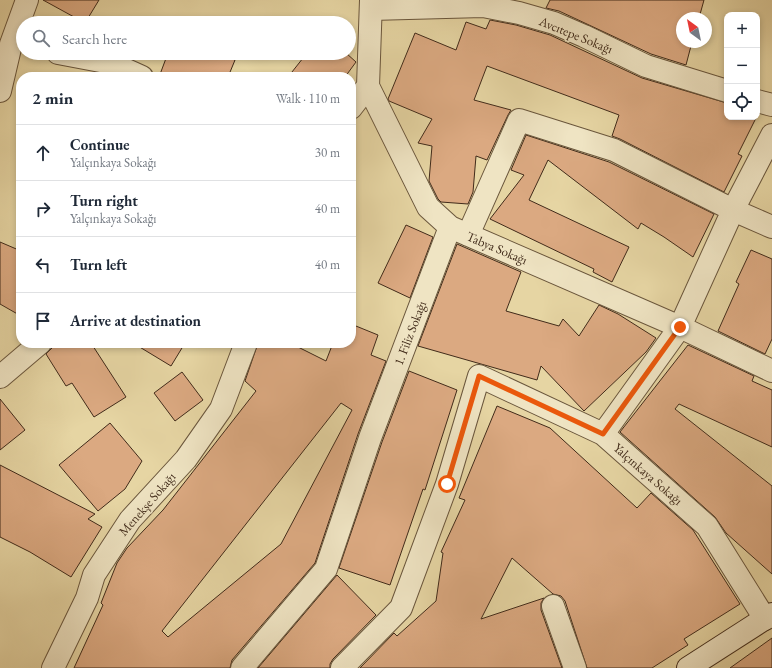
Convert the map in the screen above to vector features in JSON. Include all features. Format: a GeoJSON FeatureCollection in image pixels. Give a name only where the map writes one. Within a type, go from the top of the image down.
{"type":"FeatureCollection","features":[{"type":"Feature","properties":{"kind":"street"},"geometry":{"type":"LineString","coordinates":[[21,16],[27,0]]}},
{"type":"Feature","properties":{"kind":"street","name":"Tabya Sokağı"},"geometry":{"type":"LineString","coordinates":[[371,5],[368,86],[428,206],[459,231],[680,327],[772,371]]}},
{"type":"Feature","properties":{"kind":"street","name":"Avcıtepe Sokağı"},"geometry":{"type":"LineString","coordinates":[[371,5],[483,6],[519,13],[554,23],[646,66],[724,90]]}},
{"type":"Feature","properties":{"kind":"street"},"geometry":{"type":"LineString","coordinates":[[0,91],[11,44],[16,30]]}},
{"type":"Feature","properties":{"kind":"street"},"geometry":{"type":"LineString","coordinates":[[95,60],[111,63],[131,72]]}},
{"type":"Feature","properties":{"kind":"street"},"geometry":{"type":"LineString","coordinates":[[356,102],[368,86]]}},
{"type":"Feature","properties":{"kind":"street"},"geometry":{"type":"LineString","coordinates":[[760,102],[772,105]]}},
{"type":"Feature","properties":{"kind":"street","name":"1. Filiz Sokağı"},"geometry":{"type":"LineString","coordinates":[[242,668],[326,569],[370,438],[459,231],[519,120],[614,150],[733,210]]}},
{"type":"Feature","properties":{"kind":"street"},"geometry":{"type":"LineString","coordinates":[[603,434],[680,327],[733,210],[772,135]]}},
{"type":"Feature","properties":{"kind":"street"},"geometry":{"type":"LineString","coordinates":[[733,210],[772,227]]}},
{"type":"Feature","properties":{"kind":"street"},"geometry":{"type":"LineString","coordinates":[[0,377],[34,348]]}},
{"type":"Feature","properties":{"kind":"street","name":"Menekşe Sokağı"},"geometry":{"type":"LineString","coordinates":[[53,668],[86,598],[94,574],[130,520],[186,459],[220,409],[244,348]]}},
{"type":"Feature","properties":{"kind":"street","name":"Yalçınkaya Sokağı"},"geometry":{"type":"LineString","coordinates":[[342,668],[401,608],[447,484],[479,376],[603,434],[707,526],[769,617]]}},
{"type":"Feature","properties":{"kind":"street"},"geometry":{"type":"LineString","coordinates":[[553,606],[575,668]]}},
{"type":"Feature","properties":{"kind":"street"},"geometry":{"type":"LineString","coordinates":[[690,667],[769,617]]}},
{"type":"Feature","properties":{"kind":"building"},"geometry":{"type":"Polygon","coordinates":[[[43,0],[99,0],[89,16],[72,16],[43,0]]]}},
{"type":"Feature","properties":{"kind":"building"},"geometry":{"type":"Polygon","coordinates":[[[550,0],[704,0],[701,12],[676,12],[676,48],[690,48],[686,65],[651,54],[559,11],[546,8],[550,0]]]}},
{"type":"Feature","properties":{"kind":"building"},"geometry":{"type":"Polygon","coordinates":[[[490,20],[516,25],[550,35],[642,78],[724,102],[724,120],[755,120],[738,154],[742,156],[724,192],[612,136],[619,115],[487,66],[474,100],[511,110],[487,160],[476,156],[473,192],[468,204],[441,202],[429,181],[432,146],[418,143],[432,119],[389,101],[388,99],[415,33],[456,50],[466,22],[486,29],[490,20]]]}},
{"type":"Feature","properties":{"kind":"building"},"geometry":{"type":"Polygon","coordinates":[[[165,60],[235,60],[230,72],[161,72],[165,60]]]}},
{"type":"Feature","properties":{"kind":"building"},"geometry":{"type":"Polygon","coordinates":[[[301,60],[354,60],[356,62],[349,72],[292,72],[301,60]]]}},
{"type":"Feature","properties":{"kind":"building"},"geometry":{"type":"Polygon","coordinates":[[[526,135],[609,162],[714,214],[693,257],[641,223],[638,229],[548,160],[529,200],[629,247],[612,282],[593,272],[594,269],[490,219],[524,175],[511,170],[526,135]]]}},
{"type":"Feature","properties":{"kind":"building"},"geometry":{"type":"Polygon","coordinates":[[[406,225],[433,237],[410,298],[378,283],[406,225]]]}},
{"type":"Feature","properties":{"kind":"building"},"geometry":{"type":"Polygon","coordinates":[[[0,242],[16,249],[16,313],[0,304],[0,242]]]}},
{"type":"Feature","properties":{"kind":"building"},"geometry":{"type":"Polygon","coordinates":[[[457,244],[521,272],[506,311],[559,326],[563,319],[579,336],[599,305],[618,314],[656,338],[646,352],[584,411],[541,366],[537,380],[418,346],[457,244]]]}},
{"type":"Feature","properties":{"kind":"building"},"geometry":{"type":"Polygon","coordinates":[[[751,250],[772,259],[772,339],[765,354],[718,331],[739,284],[736,282],[751,250]]]}},
{"type":"Feature","properties":{"kind":"building"},"geometry":{"type":"Polygon","coordinates":[[[356,326],[378,335],[371,355],[386,361],[358,434],[315,563],[232,660],[230,668],[74,668],[103,605],[101,603],[117,563],[127,548],[163,510],[256,391],[245,381],[256,348],[300,348],[326,361],[331,348],[356,348],[356,326]],[[341,403],[162,631],[168,637],[281,544],[352,410],[341,403]]]}},
{"type":"Feature","properties":{"kind":"building"},"geometry":{"type":"Polygon","coordinates":[[[688,345],[754,376],[752,381],[772,390],[772,447],[679,404],[675,409],[772,486],[772,574],[726,533],[715,517],[620,432],[688,345]]]}},
{"type":"Feature","properties":{"kind":"building"},"geometry":{"type":"Polygon","coordinates":[[[52,348],[94,348],[126,397],[94,417],[72,383],[66,386],[46,354],[52,348]]]}},
{"type":"Feature","properties":{"kind":"building"},"geometry":{"type":"Polygon","coordinates":[[[141,348],[182,348],[171,366],[141,348]]]}},
{"type":"Feature","properties":{"kind":"building"},"geometry":{"type":"Polygon","coordinates":[[[409,371],[457,390],[425,490],[423,489],[390,585],[339,568],[382,442],[409,371]]]}},
{"type":"Feature","properties":{"kind":"building"},"geometry":{"type":"Polygon","coordinates":[[[182,372],[203,400],[175,421],[154,393],[182,372]]]}},
{"type":"Feature","properties":{"kind":"building"},"geometry":{"type":"Polygon","coordinates":[[[0,399],[25,430],[0,450],[0,399]]]}},
{"type":"Feature","properties":{"kind":"building"},"geometry":{"type":"Polygon","coordinates":[[[497,406],[550,428],[637,508],[651,493],[693,530],[740,604],[684,639],[688,645],[652,668],[587,668],[565,601],[561,596],[553,594],[512,558],[481,619],[544,598],[541,603],[541,610],[562,668],[360,668],[394,633],[397,636],[436,601],[443,553],[441,552],[465,500],[459,498],[497,406]]]}},
{"type":"Feature","properties":{"kind":"building"},"geometry":{"type":"Polygon","coordinates":[[[110,423],[142,461],[125,489],[98,511],[59,465],[110,423]]]}},
{"type":"Feature","properties":{"kind":"building"},"geometry":{"type":"Polygon","coordinates":[[[0,465],[95,514],[88,519],[102,527],[71,577],[30,552],[0,537],[0,465]]]}},
{"type":"Feature","properties":{"kind":"building"},"geometry":{"type":"Polygon","coordinates":[[[337,575],[376,615],[333,659],[330,664],[330,668],[258,668],[337,575]]]}},
{"type":"Feature","properties":{"kind":"building"},"geometry":{"type":"Polygon","coordinates":[[[772,638],[772,668],[730,668],[772,638]]]}},
{"type":"Feature","properties":{"kind":"route"},"geometry":{"type":"LineString","coordinates":[[447,484],[479,376],[603,434],[680,327]]}}]}
